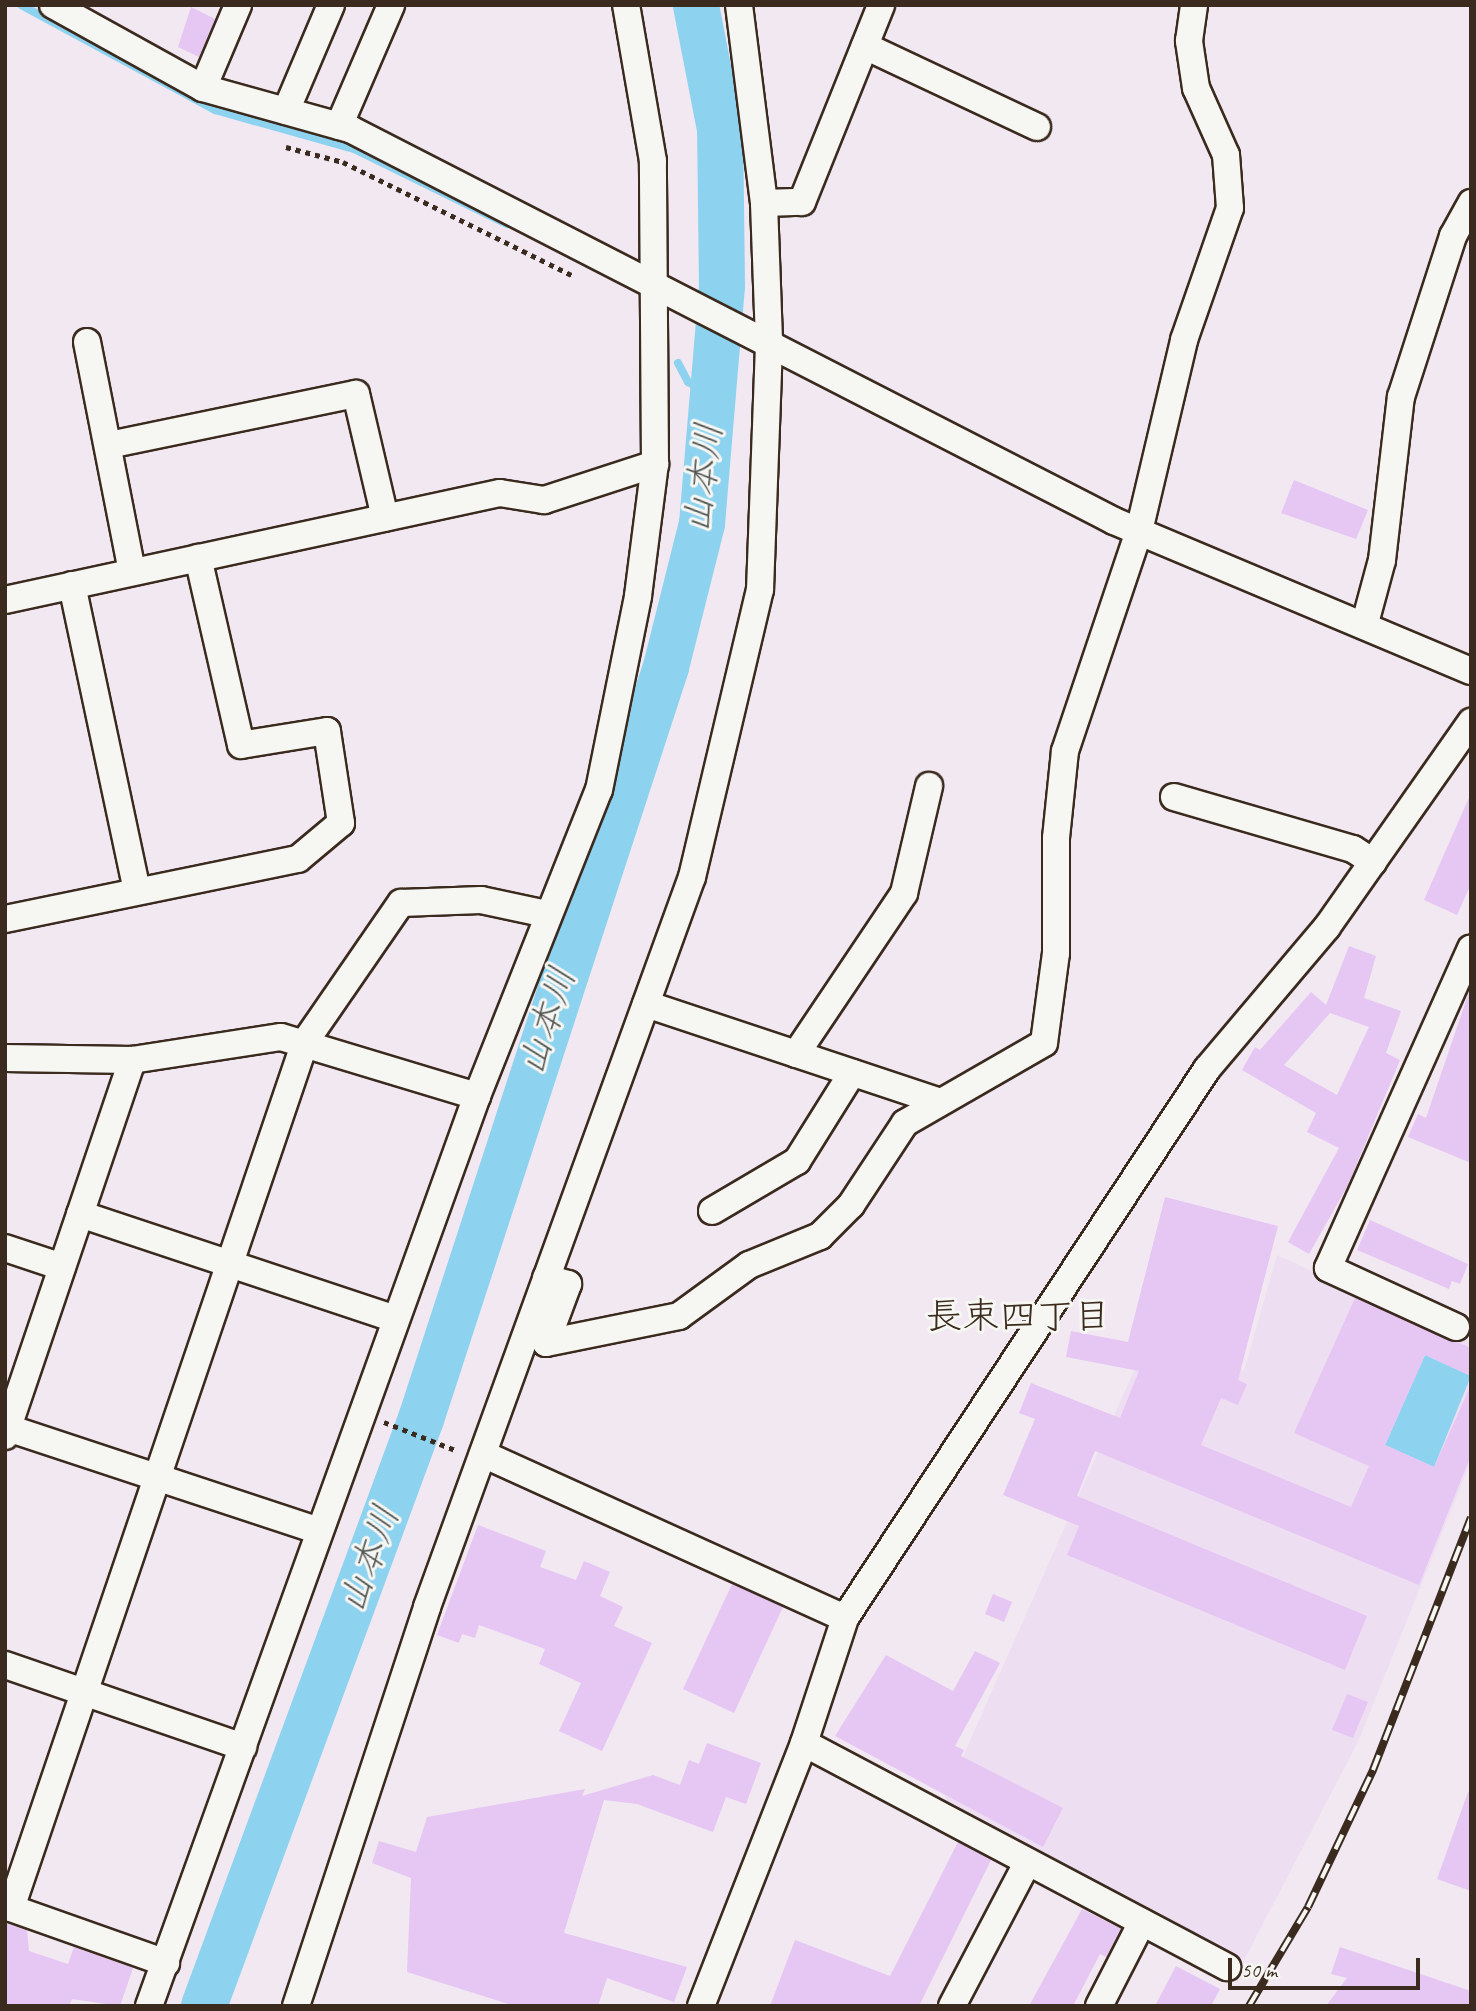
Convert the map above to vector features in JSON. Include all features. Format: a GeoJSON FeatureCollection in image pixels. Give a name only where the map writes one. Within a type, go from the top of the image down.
{"type":"FeatureCollection","features":[{"type":"Feature","properties":{"kind":"street"},"geometry":{"type":"LineString","coordinates":[[53,5],[203,88],[339,126],[666,287],[1139,531],[1366,623],[1471,671]]}},
{"type":"Feature","properties":{"kind":"street"},"geometry":{"type":"LineString","coordinates":[[203,88],[238,5]]}},
{"type":"Feature","properties":{"kind":"street"},"geometry":{"type":"LineString","coordinates":[[286,111],[331,5]]}},
{"type":"Feature","properties":{"kind":"street"},"geometry":{"type":"LineString","coordinates":[[339,126],[391,5]]}},
{"type":"Feature","properties":{"kind":"street"},"geometry":{"type":"LineString","coordinates":[[149,2006],[477,1096],[599,790],[638,596],[655,464],[666,287],[653,161],[626,5]]}},
{"type":"Feature","properties":{"kind":"street"},"geometry":{"type":"LineString","coordinates":[[296,2006],[338,1864],[476,1455],[546,1278],[692,877],[760,590],[764,203],[738,5]]}},
{"type":"Feature","properties":{"kind":"street"},"geometry":{"type":"LineString","coordinates":[[764,203],[802,202],[881,5]]}},
{"type":"Feature","properties":{"kind":"street"},"geometry":{"type":"LineString","coordinates":[[546,1278],[568,1284],[546,1343],[679,1316],[749,1265],[820,1236],[851,1205],[905,1123],[935,1100],[1031,1056],[1044,1043],[1056,953],[1056,838],[1065,751],[1139,531],[1184,340],[1230,208],[1226,155],[1196,88],[1189,7]]}},
{"type":"Feature","properties":{"kind":"street"},"geometry":{"type":"LineString","coordinates":[[865,46],[1037,127]]}},
{"type":"Feature","properties":{"kind":"street"},"geometry":{"type":"LineString","coordinates":[[1366,623],[1382,560],[1401,397],[1453,236],[1471,203]]}},
{"type":"Feature","properties":{"kind":"street"},"geometry":{"type":"LineString","coordinates":[[87,342],[132,572]]}},
{"type":"Feature","properties":{"kind":"street"},"geometry":{"type":"LineString","coordinates":[[109,445],[356,394],[385,518]]}},
{"type":"Feature","properties":{"kind":"street"},"geometry":{"type":"LineString","coordinates":[[5,600],[500,493],[544,500],[655,464]]}},
{"type":"Feature","properties":{"kind":"street"},"geometry":{"type":"LineString","coordinates":[[5,919],[298,859],[341,823],[327,731],[241,744],[198,558]]}},
{"type":"Feature","properties":{"kind":"street"},"geometry":{"type":"LineString","coordinates":[[72,585],[137,890]]}},
{"type":"Feature","properties":{"kind":"street"},"geometry":{"type":"LineString","coordinates":[[701,2006],[804,1743],[845,1618],[1207,1069],[1373,862],[1471,722]]}},
{"type":"Feature","properties":{"kind":"street"},"geometry":{"type":"LineString","coordinates":[[796,1054],[904,893],[929,786]]}},
{"type":"Feature","properties":{"kind":"street"},"geometry":{"type":"LineString","coordinates":[[1174,797],[1353,849],[1373,862]]}},
{"type":"Feature","properties":{"kind":"street"},"geometry":{"type":"LineString","coordinates":[[166,1963],[8,1907],[305,1042],[401,903],[481,900],[548,914]]}},
{"type":"Feature","properties":{"kind":"street"},"geometry":{"type":"LineString","coordinates":[[1456,1327],[1328,1268],[1471,949]]}},
{"type":"Feature","properties":{"kind":"street"},"geometry":{"type":"LineString","coordinates":[[646,1004],[935,1100]]}},
{"type":"Feature","properties":{"kind":"street"},"geometry":{"type":"LineString","coordinates":[[5,1058],[132,1060],[281,1037],[305,1042],[477,1096]]}},
{"type":"Feature","properties":{"kind":"street"},"geometry":{"type":"LineString","coordinates":[[132,1060],[6,1430],[319,1531]]}},
{"type":"Feature","properties":{"kind":"street"},"geometry":{"type":"LineString","coordinates":[[712,1210],[797,1161],[852,1073]]}},
{"type":"Feature","properties":{"kind":"street"},"geometry":{"type":"LineString","coordinates":[[80,1213],[395,1319]]}},
{"type":"Feature","properties":{"kind":"street"},"geometry":{"type":"LineString","coordinates":[[5,1248],[62,1267]]}},
{"type":"Feature","properties":{"kind":"street"},"geometry":{"type":"LineString","coordinates":[[476,1455],[845,1618]]}},
{"type":"Feature","properties":{"kind":"street"},"geometry":{"type":"LineString","coordinates":[[5,1665],[243,1747]]}},
{"type":"Feature","properties":{"kind":"street"},"geometry":{"type":"LineString","coordinates":[[804,1743],[1227,1967]]}},
{"type":"Feature","properties":{"kind":"street"},"geometry":{"type":"LineString","coordinates":[[951,2006],[1027,1863]]}},
{"type":"Feature","properties":{"kind":"street"},"geometry":{"type":"LineString","coordinates":[[1099,2006],[1142,1922]]}},
{"type":"Feature","properties":{"kind":"path"},"geometry":{"type":"LineString","coordinates":[[286,147],[343,162],[581,279]]}},
{"type":"Feature","properties":{"kind":"path"},"geometry":{"type":"LineString","coordinates":[[371,1417],[476,1455]]}},
{"type":"Feature","properties":{"kind":"shaded area"},"geometry":{"type":"Polygon","coordinates":[[[1277,1255],[1471,1342],[1471,1461],[1358,1742],[1244,1960],[941,1806],[1145,1346],[1244,1371],[1277,1255]]]}},
{"type":"Feature","properties":{"kind":"water"},"geometry":{"type":"Polygon","coordinates":[[[1425,1355],[1471,1376],[1434,1467],[1385,1445],[1425,1355]]]}},
{"type":"Feature","properties":{"kind":"building"},"geometry":{"type":"Polygon","coordinates":[[[191,7],[215,19],[199,57],[178,47],[191,7]]]}},
{"type":"Feature","properties":{"kind":"building"},"geometry":{"type":"Polygon","coordinates":[[[1294,480],[1368,510],[1356,539],[1281,513],[1294,480]]]}},
{"type":"Feature","properties":{"kind":"building"},"geometry":{"type":"Polygon","coordinates":[[[1471,793],[1471,884],[1457,915],[1424,900],[1471,793]]]}},
{"type":"Feature","properties":{"kind":"building"},"geometry":{"type":"Polygon","coordinates":[[[1349,946],[1376,956],[1364,998],[1401,1011],[1386,1053],[1400,1060],[1348,1185],[1309,1254],[1288,1242],[1339,1148],[1307,1132],[1316,1113],[1242,1070],[1255,1047],[1260,1050],[1311,992],[1326,1005],[1349,946]],[[1330,1013],[1284,1065],[1337,1095],[1369,1027],[1330,1013]]]}},
{"type":"Feature","properties":{"kind":"building"},"geometry":{"type":"Polygon","coordinates":[[[1470,989],[1471,1163],[1408,1137],[1418,1114],[1426,1118],[1470,989]]]}},
{"type":"Feature","properties":{"kind":"building"},"geometry":{"type":"Polygon","coordinates":[[[1165,1197],[1278,1226],[1238,1380],[1247,1384],[1238,1405],[1221,1398],[1201,1445],[1351,1507],[1369,1466],[1294,1433],[1355,1298],[1471,1348],[1471,1376],[1425,1355],[1385,1445],[1434,1467],[1471,1385],[1471,1455],[1419,1585],[1095,1451],[1077,1496],[1367,1616],[1345,1670],[1067,1555],[1079,1526],[1003,1495],[1035,1419],[1019,1413],[1031,1383],[1120,1418],[1139,1371],[1066,1357],[1071,1331],[1128,1342],[1165,1197]]]}},
{"type":"Feature","properties":{"kind":"building"},"geometry":{"type":"Polygon","coordinates":[[[1370,1220],[1468,1264],[1460,1284],[1452,1281],[1449,1289],[1357,1250],[1370,1220]]]}},
{"type":"Feature","properties":{"kind":"building"},"geometry":{"type":"Polygon","coordinates":[[[478,1525],[546,1551],[540,1567],[576,1580],[584,1561],[610,1572],[600,1596],[623,1607],[614,1626],[652,1643],[602,1751],[559,1731],[581,1683],[539,1664],[545,1649],[479,1625],[475,1638],[462,1634],[459,1643],[437,1635],[478,1525]]]}},
{"type":"Feature","properties":{"kind":"building"},"geometry":{"type":"Polygon","coordinates":[[[732,1584],[783,1607],[734,1713],[683,1689],[732,1584]]]}},
{"type":"Feature","properties":{"kind":"building"},"geometry":{"type":"Polygon","coordinates":[[[993,1594],[1012,1602],[1004,1622],[985,1614],[993,1594]]]}},
{"type":"Feature","properties":{"kind":"building"},"geometry":{"type":"Polygon","coordinates":[[[975,1651],[1000,1663],[955,1746],[964,1750],[961,1756],[1063,1808],[1043,1847],[835,1736],[886,1655],[953,1691],[975,1651]]]}},
{"type":"Feature","properties":{"kind":"building"},"geometry":{"type":"Polygon","coordinates":[[[1347,1694],[1368,1702],[1353,1738],[1332,1730],[1347,1694]]]}},
{"type":"Feature","properties":{"kind":"building"},"geometry":{"type":"Polygon","coordinates":[[[707,1743],[761,1763],[746,1804],[726,1797],[713,1832],[637,1804],[604,1800],[564,1933],[687,1967],[674,2002],[607,1978],[598,2006],[515,2006],[407,1972],[411,1878],[372,1863],[379,1841],[416,1852],[427,1817],[585,1789],[582,1796],[653,1775],[680,1785],[689,1760],[699,1764],[707,1743]]]}},
{"type":"Feature","properties":{"kind":"building"},"geometry":{"type":"Polygon","coordinates":[[[1468,1792],[1471,1793],[1471,1891],[1437,1879],[1468,1792]]]}},
{"type":"Feature","properties":{"kind":"building"},"geometry":{"type":"Polygon","coordinates":[[[958,1842],[991,1860],[919,2006],[770,2006],[795,1940],[890,1976],[958,1842]]]}},
{"type":"Feature","properties":{"kind":"building"},"geometry":{"type":"Polygon","coordinates":[[[1082,1909],[1121,1929],[1106,1957],[1100,1954],[1073,2006],[1029,2006],[1082,1909]]]}},
{"type":"Feature","properties":{"kind":"building"},"geometry":{"type":"Polygon","coordinates":[[[5,1923],[27,1930],[29,1951],[68,1964],[74,1947],[133,1968],[120,2006],[72,1999],[69,2006],[5,2006],[5,1923]]]}},
{"type":"Feature","properties":{"kind":"building"},"geometry":{"type":"Polygon","coordinates":[[[1340,1947],[1471,1991],[1471,2006],[1326,2006],[1347,1978],[1331,1974],[1340,1947]]]}},
{"type":"Feature","properties":{"kind":"building"},"geometry":{"type":"Polygon","coordinates":[[[1176,1966],[1220,1989],[1211,2006],[1155,2006],[1176,1966]]]}},
{"type":"Feature","properties":{"kind":"waterway"},"geometry":{"type":"LineString","coordinates":[[21,5],[215,110],[354,149],[507,224]]}},
{"type":"Feature","properties":{"kind":"waterway","name":"山本川"},"geometry":{"type":"LineString","coordinates":[[204,2006],[421,1419],[666,667],[702,524],[722,286],[720,129],[696,5]]}},
{"type":"Feature","properties":{"kind":"waterway"},"geometry":{"type":"LineString","coordinates":[[678,363],[688,382],[713,395]]}},
{"type":"Feature","properties":{"kind":"railway"},"geometry":{"type":"LineString","coordinates":[[1249,2006],[1308,1907],[1373,1770],[1471,1517]]}},
{"type":"Feature","properties":{"kind":"district","name":"長束四丁目"},"geometry":{"type":"Point","coordinates":[1018,1316]}}]}
